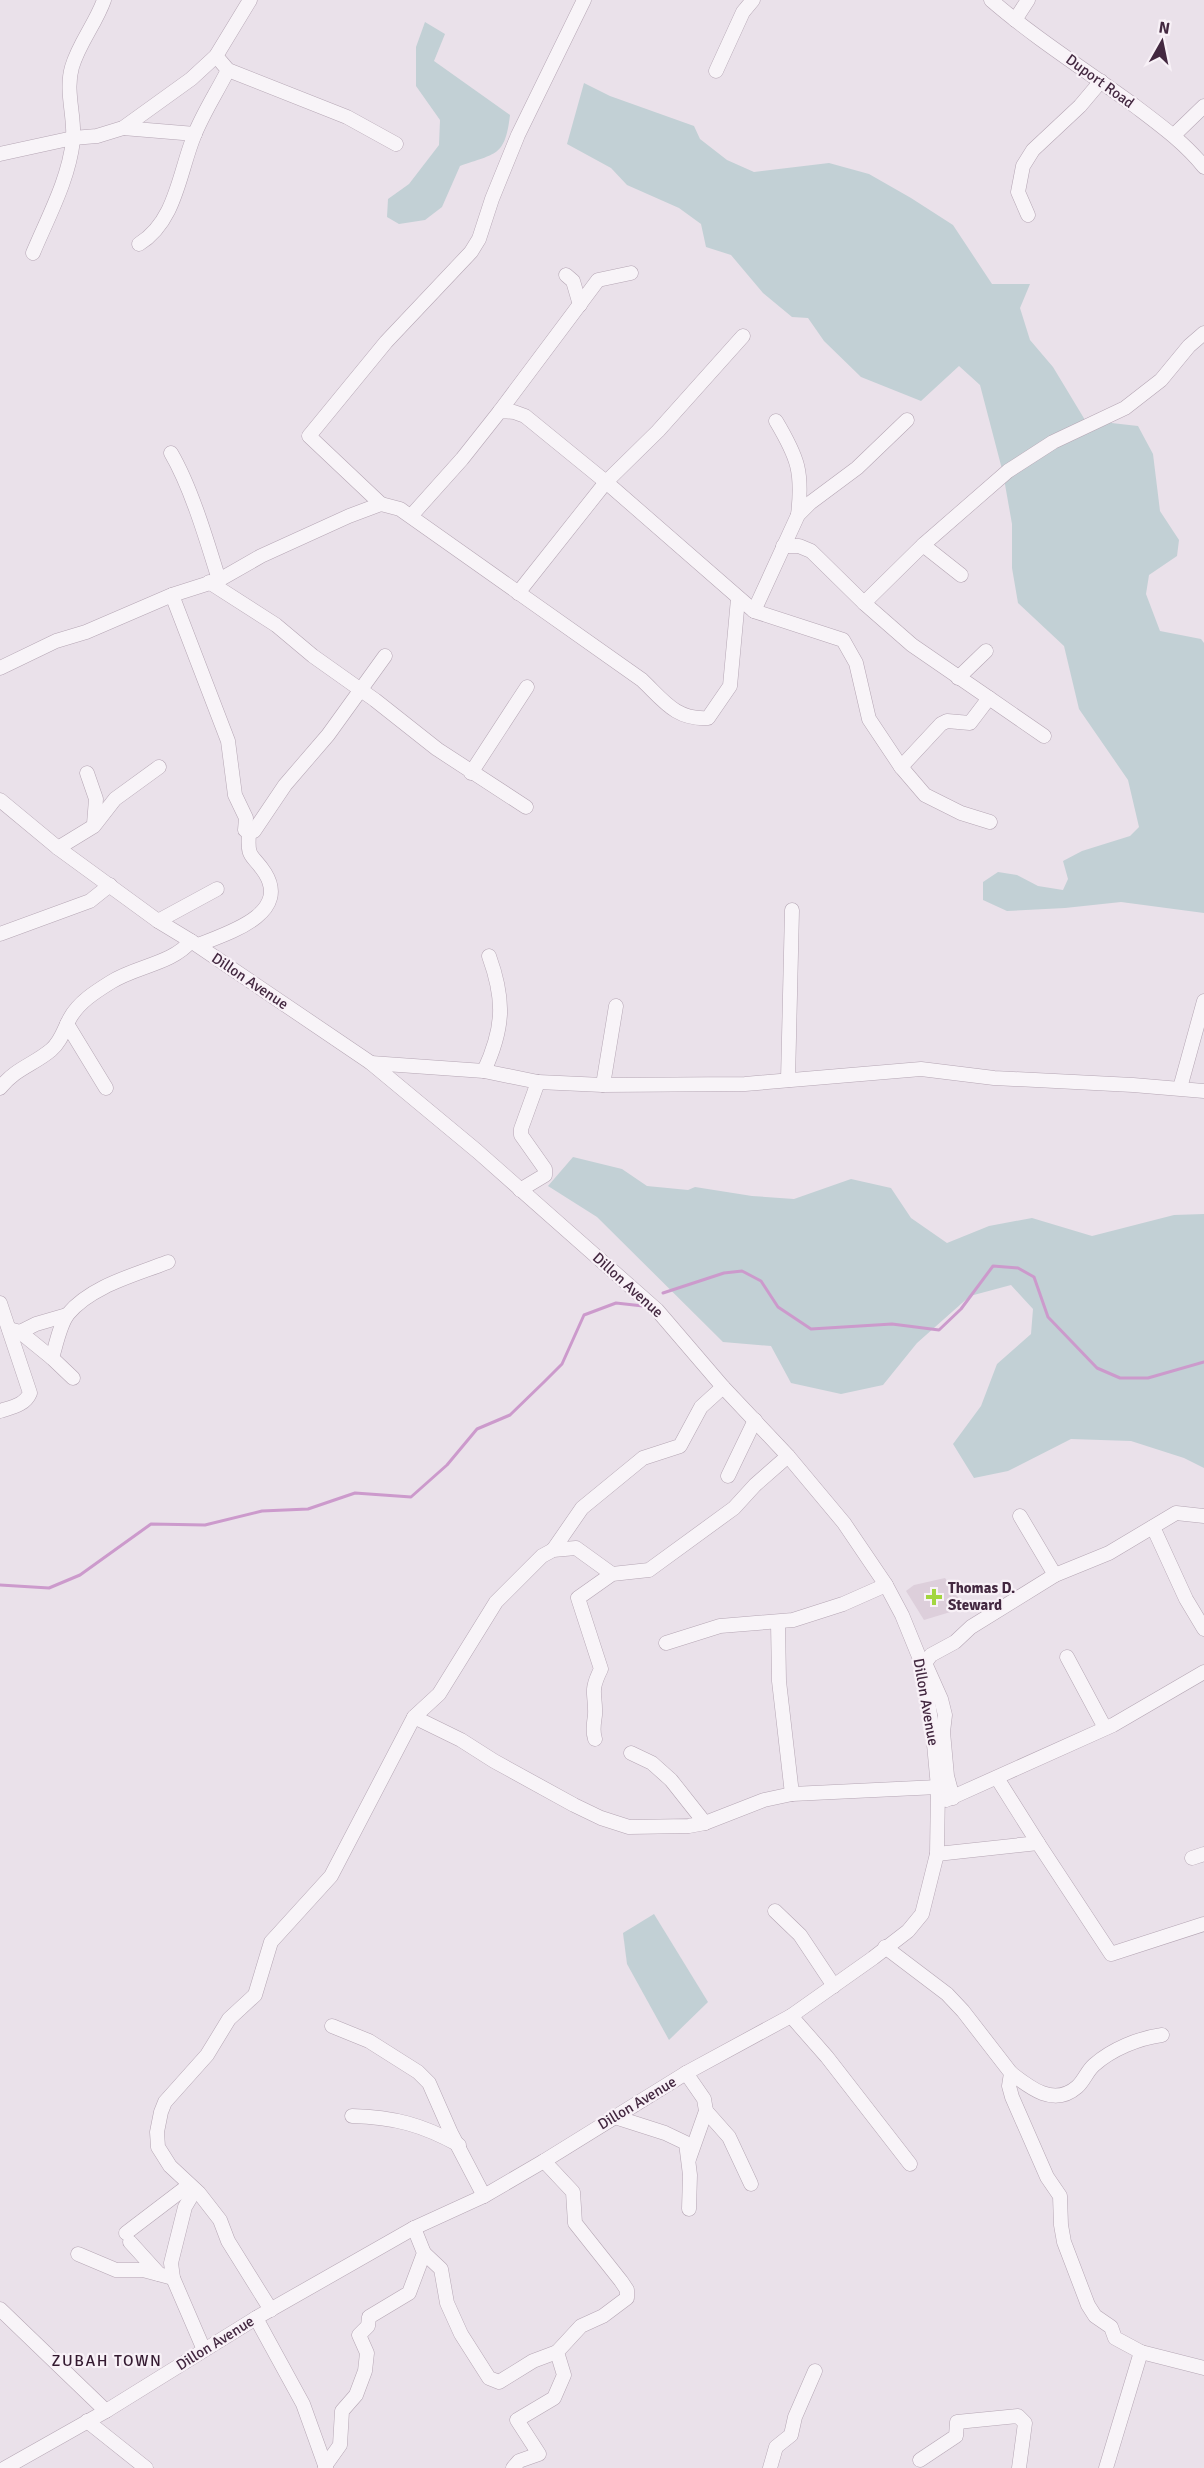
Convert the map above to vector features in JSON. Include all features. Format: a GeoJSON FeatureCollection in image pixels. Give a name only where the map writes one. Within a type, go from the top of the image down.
{"type":"FeatureCollection","features":[{"type":"Feature","properties":{"kind":"street"},"geometry":{"type":"LineString","coordinates":[[33,253],[66,170],[73,138],[69,83],[72,66],[104,0]]}},
{"type":"Feature","properties":{"kind":"street"},"geometry":{"type":"LineString","coordinates":[[123,129],[191,79],[216,56],[250,0]]}},
{"type":"Feature","properties":{"kind":"street"},"geometry":{"type":"LineString","coordinates":[[584,0],[519,135],[492,200],[479,239],[471,252],[386,342],[309,436],[381,504],[400,509],[411,516],[642,680],[681,715],[708,717],[730,686],[738,599]]}},
{"type":"Feature","properties":{"kind":"street"},"geometry":{"type":"LineString","coordinates":[[716,71],[743,12],[753,0]]}},
{"type":"Feature","properties":{"kind":"street","name":"Duport Road"},"geometry":{"type":"LineString","coordinates":[[991,0],[1015,21],[1174,135],[1204,167]]}},
{"type":"Feature","properties":{"kind":"street"},"geometry":{"type":"LineString","coordinates":[[1015,21],[1028,0]]}},
{"type":"Feature","properties":{"kind":"street"},"geometry":{"type":"LineString","coordinates":[[216,56],[228,70],[347,117],[396,144]]}},
{"type":"Feature","properties":{"kind":"street"},"geometry":{"type":"LineString","coordinates":[[140,244],[153,236],[168,215],[195,134],[228,70]]}},
{"type":"Feature","properties":{"kind":"street"},"geometry":{"type":"LineString","coordinates":[[1029,215],[1018,192],[1023,166],[1034,150],[1080,106],[1101,81]]}},
{"type":"Feature","properties":{"kind":"street"},"geometry":{"type":"LineString","coordinates":[[1174,135],[1204,106]]}},
{"type":"Feature","properties":{"kind":"street"},"geometry":{"type":"LineString","coordinates":[[0,154],[123,129],[195,134]]}},
{"type":"Feature","properties":{"kind":"street"},"geometry":{"type":"LineString","coordinates":[[411,516],[437,489],[500,411],[598,280],[631,273]]}},
{"type":"Feature","properties":{"kind":"street"},"geometry":{"type":"LineString","coordinates":[[566,275],[573,281],[580,305]]}},
{"type":"Feature","properties":{"kind":"street"},"geometry":{"type":"LineString","coordinates":[[864,603],[923,545],[1008,471],[1053,441],[1125,408],[1161,380],[1189,346],[1204,333]]}},
{"type":"Feature","properties":{"kind":"street"},"geometry":{"type":"LineString","coordinates":[[518,592],[606,482],[658,432],[743,336]]}},
{"type":"Feature","properties":{"kind":"street"},"geometry":{"type":"LineString","coordinates":[[500,411],[525,416],[606,482],[754,611],[843,640],[856,663],[869,719],[901,767],[925,795],[961,813],[990,822]]}},
{"type":"Feature","properties":{"kind":"street"},"geometry":{"type":"LineString","coordinates":[[754,611],[798,515],[856,468],[907,420]]}},
{"type":"Feature","properties":{"kind":"street"},"geometry":{"type":"LineString","coordinates":[[776,421],[799,468],[801,482],[798,515]]}},
{"type":"Feature","properties":{"kind":"street"},"geometry":{"type":"LineString","coordinates":[[171,453],[178,465],[204,533],[214,581],[276,625],[313,656],[471,773],[526,807]]}},
{"type":"Feature","properties":{"kind":"street"},"geometry":{"type":"LineString","coordinates":[[0,668],[56,641],[86,632],[172,595],[214,581],[310,532],[381,504]]}},
{"type":"Feature","properties":{"kind":"street"},"geometry":{"type":"LineString","coordinates":[[923,545],[961,574]]}},
{"type":"Feature","properties":{"kind":"street"},"geometry":{"type":"LineString","coordinates":[[783,546],[799,546],[811,551],[864,603],[912,645],[1044,736]]}},
{"type":"Feature","properties":{"kind":"street"},"geometry":{"type":"LineString","coordinates":[[0,1088],[18,1069],[52,1049],[78,1007],[93,994],[129,972],[172,957],[195,943],[245,926],[268,904],[270,891],[266,874],[250,856],[248,849],[249,833],[245,830],[246,818],[235,795],[228,741],[172,595]]}},
{"type":"Feature","properties":{"kind":"street"},"geometry":{"type":"LineString","coordinates":[[958,678],[986,651]]}},
{"type":"Feature","properties":{"kind":"street"},"geometry":{"type":"LineString","coordinates":[[249,833],[254,831],[285,785],[328,735],[385,656]]}},
{"type":"Feature","properties":{"kind":"street"},"geometry":{"type":"LineString","coordinates":[[471,773],[527,687]]}},
{"type":"Feature","properties":{"kind":"street"},"geometry":{"type":"LineString","coordinates":[[901,767],[941,724],[970,723],[989,698]]}},
{"type":"Feature","properties":{"kind":"street"},"geometry":{"type":"LineString","coordinates":[[58,848],[94,826],[115,799],[159,767]]}},
{"type":"Feature","properties":{"kind":"street"},"geometry":{"type":"LineString","coordinates":[[87,773],[96,799],[94,826]]}},
{"type":"Feature","properties":{"kind":"street","name":"Dillon Avenue"},"geometry":{"type":"LineString","coordinates":[[0,800],[58,848],[159,921],[371,1063],[477,1151],[657,1310],[723,1387],[788,1456],[844,1523],[886,1585],[902,1615],[922,1664],[933,1733],[938,1787],[937,1854],[922,1914],[908,1931],[873,1958],[790,2016],[686,2073],[544,2162],[484,2196],[414,2228],[256,2318],[106,2411],[5,2468]]}},
{"type":"Feature","properties":{"kind":"street"},"geometry":{"type":"LineString","coordinates":[[0,934],[90,901],[110,885]]}},
{"type":"Feature","properties":{"kind":"street"},"geometry":{"type":"LineString","coordinates":[[159,921],[217,889]]}},
{"type":"Feature","properties":{"kind":"street"},"geometry":{"type":"LineString","coordinates":[[788,1080],[792,910]]}},
{"type":"Feature","properties":{"kind":"street"},"geometry":{"type":"LineString","coordinates":[[484,1071],[499,1034],[501,999],[498,981],[489,956]]}},
{"type":"Feature","properties":{"kind":"street"},"geometry":{"type":"LineString","coordinates":[[1180,1088],[1204,1001]]}},
{"type":"Feature","properties":{"kind":"street"},"geometry":{"type":"LineString","coordinates":[[603,1085],[616,1006]]}},
{"type":"Feature","properties":{"kind":"street"},"geometry":{"type":"LineString","coordinates":[[67,1024],[106,1088]]}},
{"type":"Feature","properties":{"kind":"street"},"geometry":{"type":"LineString","coordinates":[[371,1063],[484,1071],[538,1082],[603,1085],[745,1084],[921,1069],[994,1078],[1204,1091]]}},
{"type":"Feature","properties":{"kind":"street"},"geometry":{"type":"LineString","coordinates":[[520,1190],[545,1175],[545,1169],[521,1135],[520,1129],[538,1082]]}},
{"type":"Feature","properties":{"kind":"street"},"geometry":{"type":"LineString","coordinates":[[9,1326],[36,1324],[67,1315],[83,1301],[105,1288],[168,1262]]}},
{"type":"Feature","properties":{"kind":"street"},"geometry":{"type":"LineString","coordinates":[[0,1303],[30,1393],[28,1398],[19,1405],[0,1411]]}},
{"type":"Feature","properties":{"kind":"street"},"geometry":{"type":"LineString","coordinates":[[52,1358],[67,1315]]}},
{"type":"Feature","properties":{"kind":"street"},"geometry":{"type":"LineString","coordinates":[[9,1326],[52,1358],[73,1378]]}},
{"type":"Feature","properties":{"kind":"street"},"geometry":{"type":"LineString","coordinates":[[553,1550],[582,1508],[643,1458],[680,1446],[701,1407],[723,1387]]}},
{"type":"Feature","properties":{"kind":"street"},"geometry":{"type":"LineString","coordinates":[[728,1476],[755,1420]]}},
{"type":"Feature","properties":{"kind":"street"},"geometry":{"type":"LineString","coordinates":[[595,1739],[592,1732],[595,1711],[593,1694],[594,1683],[601,1669],[578,1598],[612,1574],[649,1570],[734,1508],[755,1485],[788,1456]]}},
{"type":"Feature","properties":{"kind":"street"},"geometry":{"type":"LineString","coordinates":[[953,1798],[947,1776],[943,1732],[945,1715],[926,1663],[931,1655],[955,1642],[971,1627],[1055,1575],[1109,1553],[1176,1513],[1204,1516]]}},
{"type":"Feature","properties":{"kind":"street"},"geometry":{"type":"LineString","coordinates":[[1020,1516],[1055,1575]]}},
{"type":"Feature","properties":{"kind":"street"},"geometry":{"type":"LineString","coordinates":[[1153,1527],[1186,1599],[1204,1629]]}},
{"type":"Feature","properties":{"kind":"street"},"geometry":{"type":"LineString","coordinates":[[271,2310],[228,2241],[220,2220],[192,2187],[170,2166],[158,2147],[158,2124],[165,2102],[207,2055],[229,2019],[255,1995],[271,1942],[331,1876],[414,1717],[439,1694],[496,1602],[542,1556],[553,1550],[576,1548],[612,1574]]}},
{"type":"Feature","properties":{"kind":"street"},"geometry":{"type":"LineString","coordinates":[[666,1644],[720,1626],[778,1623],[843,1604],[886,1585]]}},
{"type":"Feature","properties":{"kind":"street"},"geometry":{"type":"LineString","coordinates":[[778,1623],[779,1681],[792,1794]]}},
{"type":"Feature","properties":{"kind":"street"},"geometry":{"type":"LineString","coordinates":[[1067,1657],[1105,1728]]}},
{"type":"Feature","properties":{"kind":"street"},"geometry":{"type":"LineString","coordinates":[[938,1802],[953,1798],[1105,1728],[1204,1672]]}},
{"type":"Feature","properties":{"kind":"street"},"geometry":{"type":"LineString","coordinates":[[414,1717],[461,1740],[494,1761],[601,1818],[629,1827],[668,1828],[705,1823],[764,1800],[792,1794],[853,1789],[938,1787]]}},
{"type":"Feature","properties":{"kind":"street"},"geometry":{"type":"LineString","coordinates":[[631,1753],[652,1763],[671,1780],[705,1823]]}},
{"type":"Feature","properties":{"kind":"street"},"geometry":{"type":"LineString","coordinates":[[997,1778],[1111,1954],[1204,1924]]}},
{"type":"Feature","properties":{"kind":"street"},"geometry":{"type":"LineString","coordinates":[[937,1854],[1038,1843]]}},
{"type":"Feature","properties":{"kind":"street"},"geometry":{"type":"LineString","coordinates":[[775,1911],[800,1935],[834,1986]]}},
{"type":"Feature","properties":{"kind":"street"},"geometry":{"type":"LineString","coordinates":[[885,1947],[947,1994],[1011,2073],[1039,2094],[1066,2094],[1078,2086],[1094,2065],[1143,2037],[1162,2035]]}},
{"type":"Feature","properties":{"kind":"street"},"geometry":{"type":"LineString","coordinates":[[790,2016],[827,2057],[910,2164]]}},
{"type":"Feature","properties":{"kind":"street"},"geometry":{"type":"LineString","coordinates":[[332,2026],[369,2041],[418,2072],[429,2083],[484,2196]]}},
{"type":"Feature","properties":{"kind":"street"},"geometry":{"type":"LineString","coordinates":[[686,2073],[704,2099],[706,2111],[688,2160]]}},
{"type":"Feature","properties":{"kind":"street"},"geometry":{"type":"LineString","coordinates":[[1011,2073],[1012,2097],[1047,2177],[1060,2196],[1064,2242],[1088,2305],[1095,2316],[1111,2327],[1115,2338],[1141,2352],[1204,2368]]}},
{"type":"Feature","properties":{"kind":"street"},"geometry":{"type":"LineString","coordinates":[[706,2111],[729,2137],[752,2184]]}},
{"type":"Feature","properties":{"kind":"street"},"geometry":{"type":"LineString","coordinates":[[352,2116],[375,2116],[411,2123],[429,2129],[459,2145]]}},
{"type":"Feature","properties":{"kind":"street"},"geometry":{"type":"LineString","coordinates":[[615,2117],[665,2133],[686,2143],[690,2175],[689,2209]]}},
{"type":"Feature","properties":{"kind":"street"},"geometry":{"type":"LineString","coordinates":[[414,2228],[424,2253],[441,2269],[447,2303],[461,2334],[489,2378],[499,2382],[533,2361],[556,2352],[581,2326],[603,2316],[627,2298],[627,2290],[621,2281],[575,2223],[573,2192],[544,2162]]}},
{"type":"Feature","properties":{"kind":"street"},"geometry":{"type":"LineString","coordinates":[[192,2187],[128,2237],[166,2276],[204,2350]]}},
{"type":"Feature","properties":{"kind":"street"},"geometry":{"type":"LineString","coordinates":[[166,2276],[192,2187]]}},
{"type":"Feature","properties":{"kind":"street"},"geometry":{"type":"LineString","coordinates":[[326,2467],[340,2445],[342,2411],[356,2395],[365,2371],[367,2353],[359,2335],[368,2326],[369,2317],[409,2293],[424,2253]]}},
{"type":"Feature","properties":{"kind":"street"},"geometry":{"type":"LineString","coordinates":[[78,2254],[116,2270],[143,2270],[166,2276]]}},
{"type":"Feature","properties":{"kind":"street"},"geometry":{"type":"LineString","coordinates":[[0,2309],[106,2411]]}},
{"type":"Feature","properties":{"kind":"street"},"geometry":{"type":"LineString","coordinates":[[256,2318],[303,2404],[326,2467]]}},
{"type":"Feature","properties":{"kind":"street"},"geometry":{"type":"LineString","coordinates":[[513,2468],[519,2461],[539,2454],[517,2420],[554,2398],[564,2374],[556,2352]]}},
{"type":"Feature","properties":{"kind":"street"},"geometry":{"type":"LineString","coordinates":[[1106,2468],[1141,2352]]}},
{"type":"Feature","properties":{"kind":"street"},"geometry":{"type":"LineString","coordinates":[[770,2468],[776,2447],[791,2435],[795,2417],[815,2371]]}},
{"type":"Feature","properties":{"kind":"street"},"geometry":{"type":"LineString","coordinates":[[920,2460],[956,2436],[957,2422],[1018,2416],[1025,2422],[1018,2468]]}},
{"type":"Feature","properties":{"kind":"street"},"geometry":{"type":"LineString","coordinates":[[87,2421],[146,2468]]}},
{"type":"Feature","properties":{"kind":"shaded area"},"geometry":{"type":"Polygon","coordinates":[[[425,22],[445,34],[434,61],[510,115],[508,129],[501,146],[490,155],[460,166],[442,207],[425,220],[399,224],[387,217],[388,199],[409,184],[439,145],[440,120],[416,86],[416,47],[425,22]]]}},
{"type":"Feature","properties":{"kind":"shaded area"},"geometry":{"type":"Polygon","coordinates":[[[584,83],[610,96],[694,126],[700,139],[727,160],[754,172],[829,163],[869,174],[911,198],[953,225],[992,284],[1030,284],[1020,308],[1030,340],[1053,367],[1085,420],[1138,426],[1153,454],[1160,511],[1179,540],[1177,556],[1149,575],[1146,594],[1160,631],[1201,639],[1204,643],[1204,913],[1121,902],[1007,911],[983,900],[983,882],[998,872],[1017,875],[1038,886],[1063,890],[1068,879],[1063,861],[1082,851],[1130,836],[1139,827],[1128,780],[1079,709],[1064,646],[1018,603],[1012,568],[1012,524],[1003,473],[980,385],[959,366],[921,401],[861,377],[824,341],[808,318],[792,317],[763,293],[731,255],[706,247],[701,224],[679,208],[627,185],[611,168],[567,144],[584,83]]]}},
{"type":"Feature","properties":{"kind":"shaded area"},"geometry":{"type":"Polygon","coordinates":[[[573,1157],[622,1169],[647,1186],[688,1190],[695,1187],[752,1196],[794,1199],[851,1179],[891,1188],[911,1218],[947,1243],[989,1226],[1032,1218],[1092,1236],[1174,1215],[1204,1214],[1204,1468],[1184,1458],[1131,1441],[1071,1439],[1008,1471],[974,1478],[953,1444],[981,1406],[997,1364],[1031,1334],[1033,1309],[1011,1285],[970,1296],[917,1343],[883,1385],[841,1394],[791,1383],[771,1346],[723,1342],[597,1217],[548,1186],[573,1157]]]}},
{"type":"Feature","properties":{"kind":"shaded area","name":"Thomas D. Steward"},"geometry":{"type":"Polygon","coordinates":[[[945,1578],[962,1603],[957,1610],[924,1620],[906,1591],[914,1585],[945,1578]]]}},
{"type":"Feature","properties":{"kind":"shaded area"},"geometry":{"type":"Polygon","coordinates":[[[654,1914],[708,2002],[669,2040],[627,1964],[623,1933],[654,1914]]]}},
{"type":"Feature","properties":{"kind":"waterway"},"geometry":{"type":"LineString","coordinates":[[663,1293],[724,1273],[742,1271],[761,1281],[778,1307],[811,1329],[892,1324],[939,1330],[961,1309],[993,1266],[1018,1268],[1034,1277],[1048,1317],[1097,1368],[1120,1378],[1148,1378],[1204,1362]]}},
{"type":"Feature","properties":{"kind":"waterway"},"geometry":{"type":"LineString","coordinates":[[0,1585],[49,1588],[80,1575],[151,1524],[205,1525],[262,1511],[308,1509],[355,1493],[411,1497],[447,1465],[477,1429],[510,1415],[562,1364],[584,1315],[616,1303],[643,1306]]}},
{"type":"Feature","properties":{"kind":"place","name":"Thomas D. Steward"},"geometry":{"type":"Point","coordinates":[934,1597]}},
{"type":"Feature","properties":{"kind":"district","name":"ZUBAH TOWN"},"geometry":{"type":"Point","coordinates":[107,2361]}}]}
